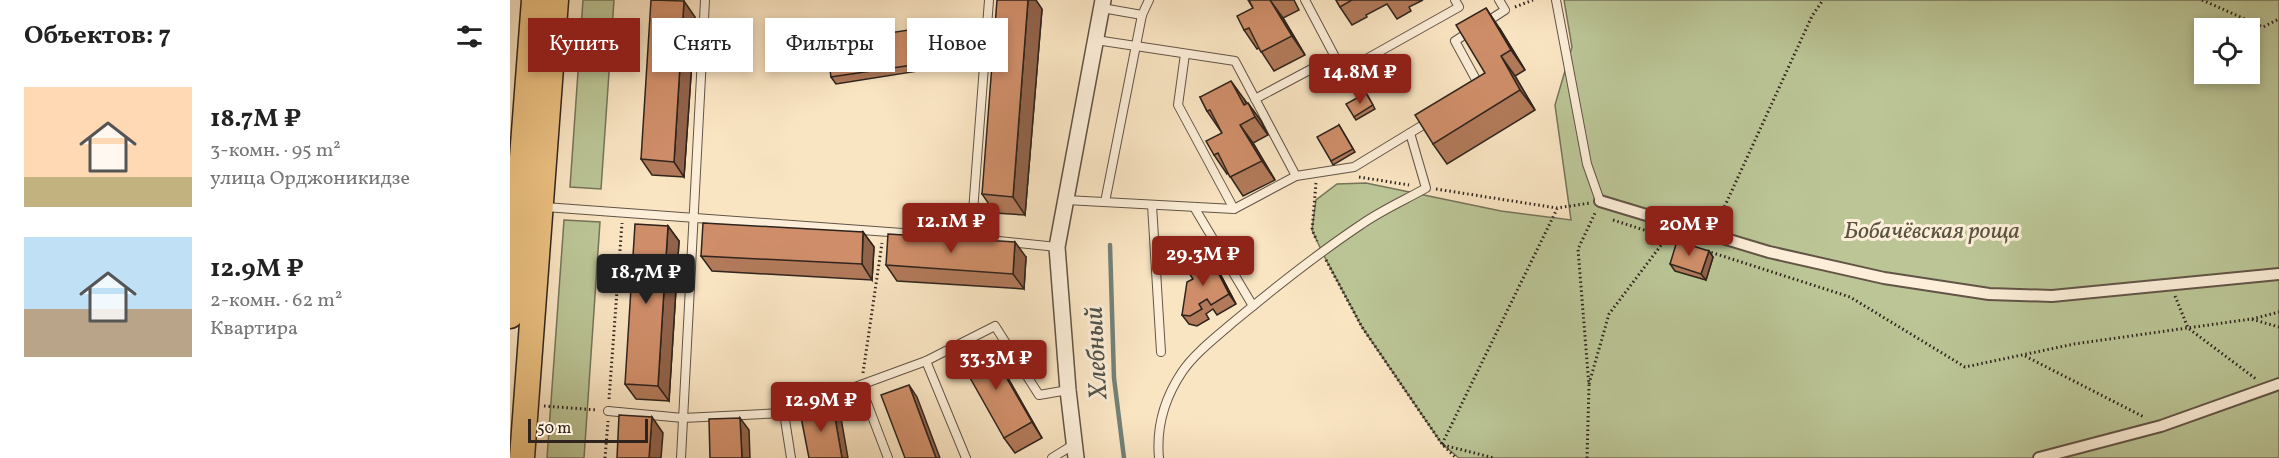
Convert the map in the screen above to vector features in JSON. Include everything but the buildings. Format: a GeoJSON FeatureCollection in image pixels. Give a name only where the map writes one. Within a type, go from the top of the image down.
{"type":"FeatureCollection","features":[{"type":"Feature","properties":{"kind":"main road"},"geometry":{"type":"LineString","coordinates":[[522,458],[523,201],[534,0]]}},
{"type":"Feature","properties":{"kind":"main road"},"geometry":{"type":"LineString","coordinates":[[510,316],[513,237],[523,201],[556,0]]}},
{"type":"Feature","properties":{"kind":"street"},"geometry":{"type":"LineString","coordinates":[[1075,451],[1057,247],[1102,4]]}},
{"type":"Feature","properties":{"kind":"street"},"geometry":{"type":"LineString","coordinates":[[1600,201],[1769,252],[1884,278],[1989,294],[2052,296],[2279,274]]}},
{"type":"Feature","properties":{"kind":"street"},"geometry":{"type":"LineString","coordinates":[[2038,458],[2161,426],[2274,386]]}},
{"type":"Feature","properties":{"kind":"lane"},"geometry":{"type":"LineString","coordinates":[[681,458],[705,0]]}},
{"type":"Feature","properties":{"kind":"lane"},"geometry":{"type":"LineString","coordinates":[[971,238],[988,0]]}},
{"type":"Feature","properties":{"kind":"lane"},"geometry":{"type":"LineString","coordinates":[[1105,202],[1136,46],[1149,0]]}},
{"type":"Feature","properties":{"kind":"lane"},"geometry":{"type":"LineString","coordinates":[[1305,0],[1344,72],[1459,7],[1455,0]]}},
{"type":"Feature","properties":{"kind":"lane"},"geometry":{"type":"LineString","coordinates":[[1473,95],[1482,90],[1455,40],[1505,10],[1499,0]]}},
{"type":"Feature","properties":{"kind":"lane"},"geometry":{"type":"LineString","coordinates":[[1556,0],[1587,164],[1600,201]]}},
{"type":"Feature","properties":{"kind":"lane"},"geometry":{"type":"LineString","coordinates":[[1102,4],[1143,15]]}},
{"type":"Feature","properties":{"kind":"lane"},"geometry":{"type":"LineString","coordinates":[[1096,40],[1234,61],[1296,176]]}},
{"type":"Feature","properties":{"kind":"lane"},"geometry":{"type":"LineString","coordinates":[[1185,54],[1178,105],[1233,209]]}},
{"type":"Feature","properties":{"kind":"lane"},"geometry":{"type":"LineString","coordinates":[[1255,99],[1334,57]]}},
{"type":"Feature","properties":{"kind":"lane"},"geometry":{"type":"LineString","coordinates":[[1066,200],[1233,209],[1296,176],[1354,167],[1437,117]]}},
{"type":"Feature","properties":{"kind":"lane"},"geometry":{"type":"LineString","coordinates":[[1159,458],[1157,437],[1161,414],[1167,397],[1183,369],[1253,306],[1363,223],[1426,188],[1410,133]]}},
{"type":"Feature","properties":{"kind":"lane"},"geometry":{"type":"LineString","coordinates":[[523,201],[622,213],[971,238],[1057,247]]}},
{"type":"Feature","properties":{"kind":"lane"},"geometry":{"type":"LineString","coordinates":[[1152,204],[1161,352]]}},
{"type":"Feature","properties":{"kind":"lane"},"geometry":{"type":"LineString","coordinates":[[1194,207],[1253,306]]}},
{"type":"Feature","properties":{"kind":"lane"},"geometry":{"type":"LineString","coordinates":[[608,411],[683,418],[784,413],[861,387],[926,361],[995,327],[1039,396],[1068,390]]}},
{"type":"Feature","properties":{"kind":"lane"},"geometry":{"type":"LineString","coordinates":[[926,361],[966,458]]}},
{"type":"Feature","properties":{"kind":"lane"},"geometry":{"type":"LineString","coordinates":[[861,387],[888,458]]}},
{"type":"Feature","properties":{"kind":"lane"},"geometry":{"type":"LineString","coordinates":[[784,413],[791,458]]}},
{"type":"Feature","properties":{"kind":"lane"},"geometry":{"type":"LineString","coordinates":[[1052,458],[1075,451]]}},
{"type":"Feature","properties":{"kind":"path"},"geometry":{"type":"LineString","coordinates":[[1505,10],[1533,0]]}},
{"type":"Feature","properties":{"kind":"path"},"geometry":{"type":"LineString","coordinates":[[1712,233],[1812,16],[1823,0]]}},
{"type":"Feature","properties":{"kind":"path"},"geometry":{"type":"LineString","coordinates":[[2202,0],[2263,27],[2279,19]]}},
{"type":"Feature","properties":{"kind":"path"},"geometry":{"type":"LineString","coordinates":[[1317,171],[1312,230],[1323,254],[1362,327],[1442,444],[1456,458]]}},
{"type":"Feature","properties":{"kind":"path"},"geometry":{"type":"LineString","coordinates":[[1350,176],[1557,208],[1600,201]]}},
{"type":"Feature","properties":{"kind":"path"},"geometry":{"type":"LineString","coordinates":[[1587,458],[1589,386],[1578,249],[1600,201]]}},
{"type":"Feature","properties":{"kind":"path"},"geometry":{"type":"LineString","coordinates":[[1442,444],[1557,208]]}},
{"type":"Feature","properties":{"kind":"path"},"geometry":{"type":"LineString","coordinates":[[605,458],[622,213]]}},
{"type":"Feature","properties":{"kind":"path"},"geometry":{"type":"LineString","coordinates":[[1594,214],[1689,245]]}},
{"type":"Feature","properties":{"kind":"path"},"geometry":{"type":"LineString","coordinates":[[1589,386],[1609,314],[1667,238],[1675,224]]}},
{"type":"Feature","properties":{"kind":"path"},"geometry":{"type":"LineString","coordinates":[[861,387],[883,232]]}},
{"type":"Feature","properties":{"kind":"path"},"geometry":{"type":"LineString","coordinates":[[1699,248],[1850,297],[1965,367],[2074,344],[2251,319],[2279,312]]}},
{"type":"Feature","properties":{"kind":"path"},"geometry":{"type":"LineString","coordinates":[[2169,283],[2188,328],[2274,386]]}},
{"type":"Feature","properties":{"kind":"path"},"geometry":{"type":"LineString","coordinates":[[2251,319],[2279,327]]}},
{"type":"Feature","properties":{"kind":"path"},"geometry":{"type":"LineString","coordinates":[[2023,355],[2161,426]]}},
{"type":"Feature","properties":{"kind":"path"},"geometry":{"type":"LineString","coordinates":[[544,405],[608,411]]}},
{"type":"Feature","properties":{"kind":"path"},"geometry":{"type":"LineString","coordinates":[[1442,444],[1494,458]]}},
{"type":"Feature","properties":{"kind":"green space"},"geometry":{"type":"Polygon","coordinates":[[[583,0],[614,0],[613,18],[582,18],[583,0]]]}},
{"type":"Feature","properties":{"kind":"green space","name":"Бобачёвская роща"},"geometry":{"type":"Polygon","coordinates":[[[1564,0],[2279,0],[2279,458],[1459,458],[1442,444],[1362,327],[1312,230],[1316,200],[1337,184],[1366,183],[1501,211],[1571,220],[1555,105],[1572,47],[1564,0]]]}},
{"type":"Feature","properties":{"kind":"green space"},"geometry":{"type":"Polygon","coordinates":[[[578,72],[609,72],[601,189],[570,187],[578,72]]]}},
{"type":"Feature","properties":{"kind":"green space"},"geometry":{"type":"Polygon","coordinates":[[[564,220],[600,222],[584,458],[547,458],[564,220]]]}},
{"type":"Feature","properties":{"kind":"waterway","name":"Хлебный"},"geometry":{"type":"LineString","coordinates":[[1110,245],[1114,378],[1124,458]]}}]}
